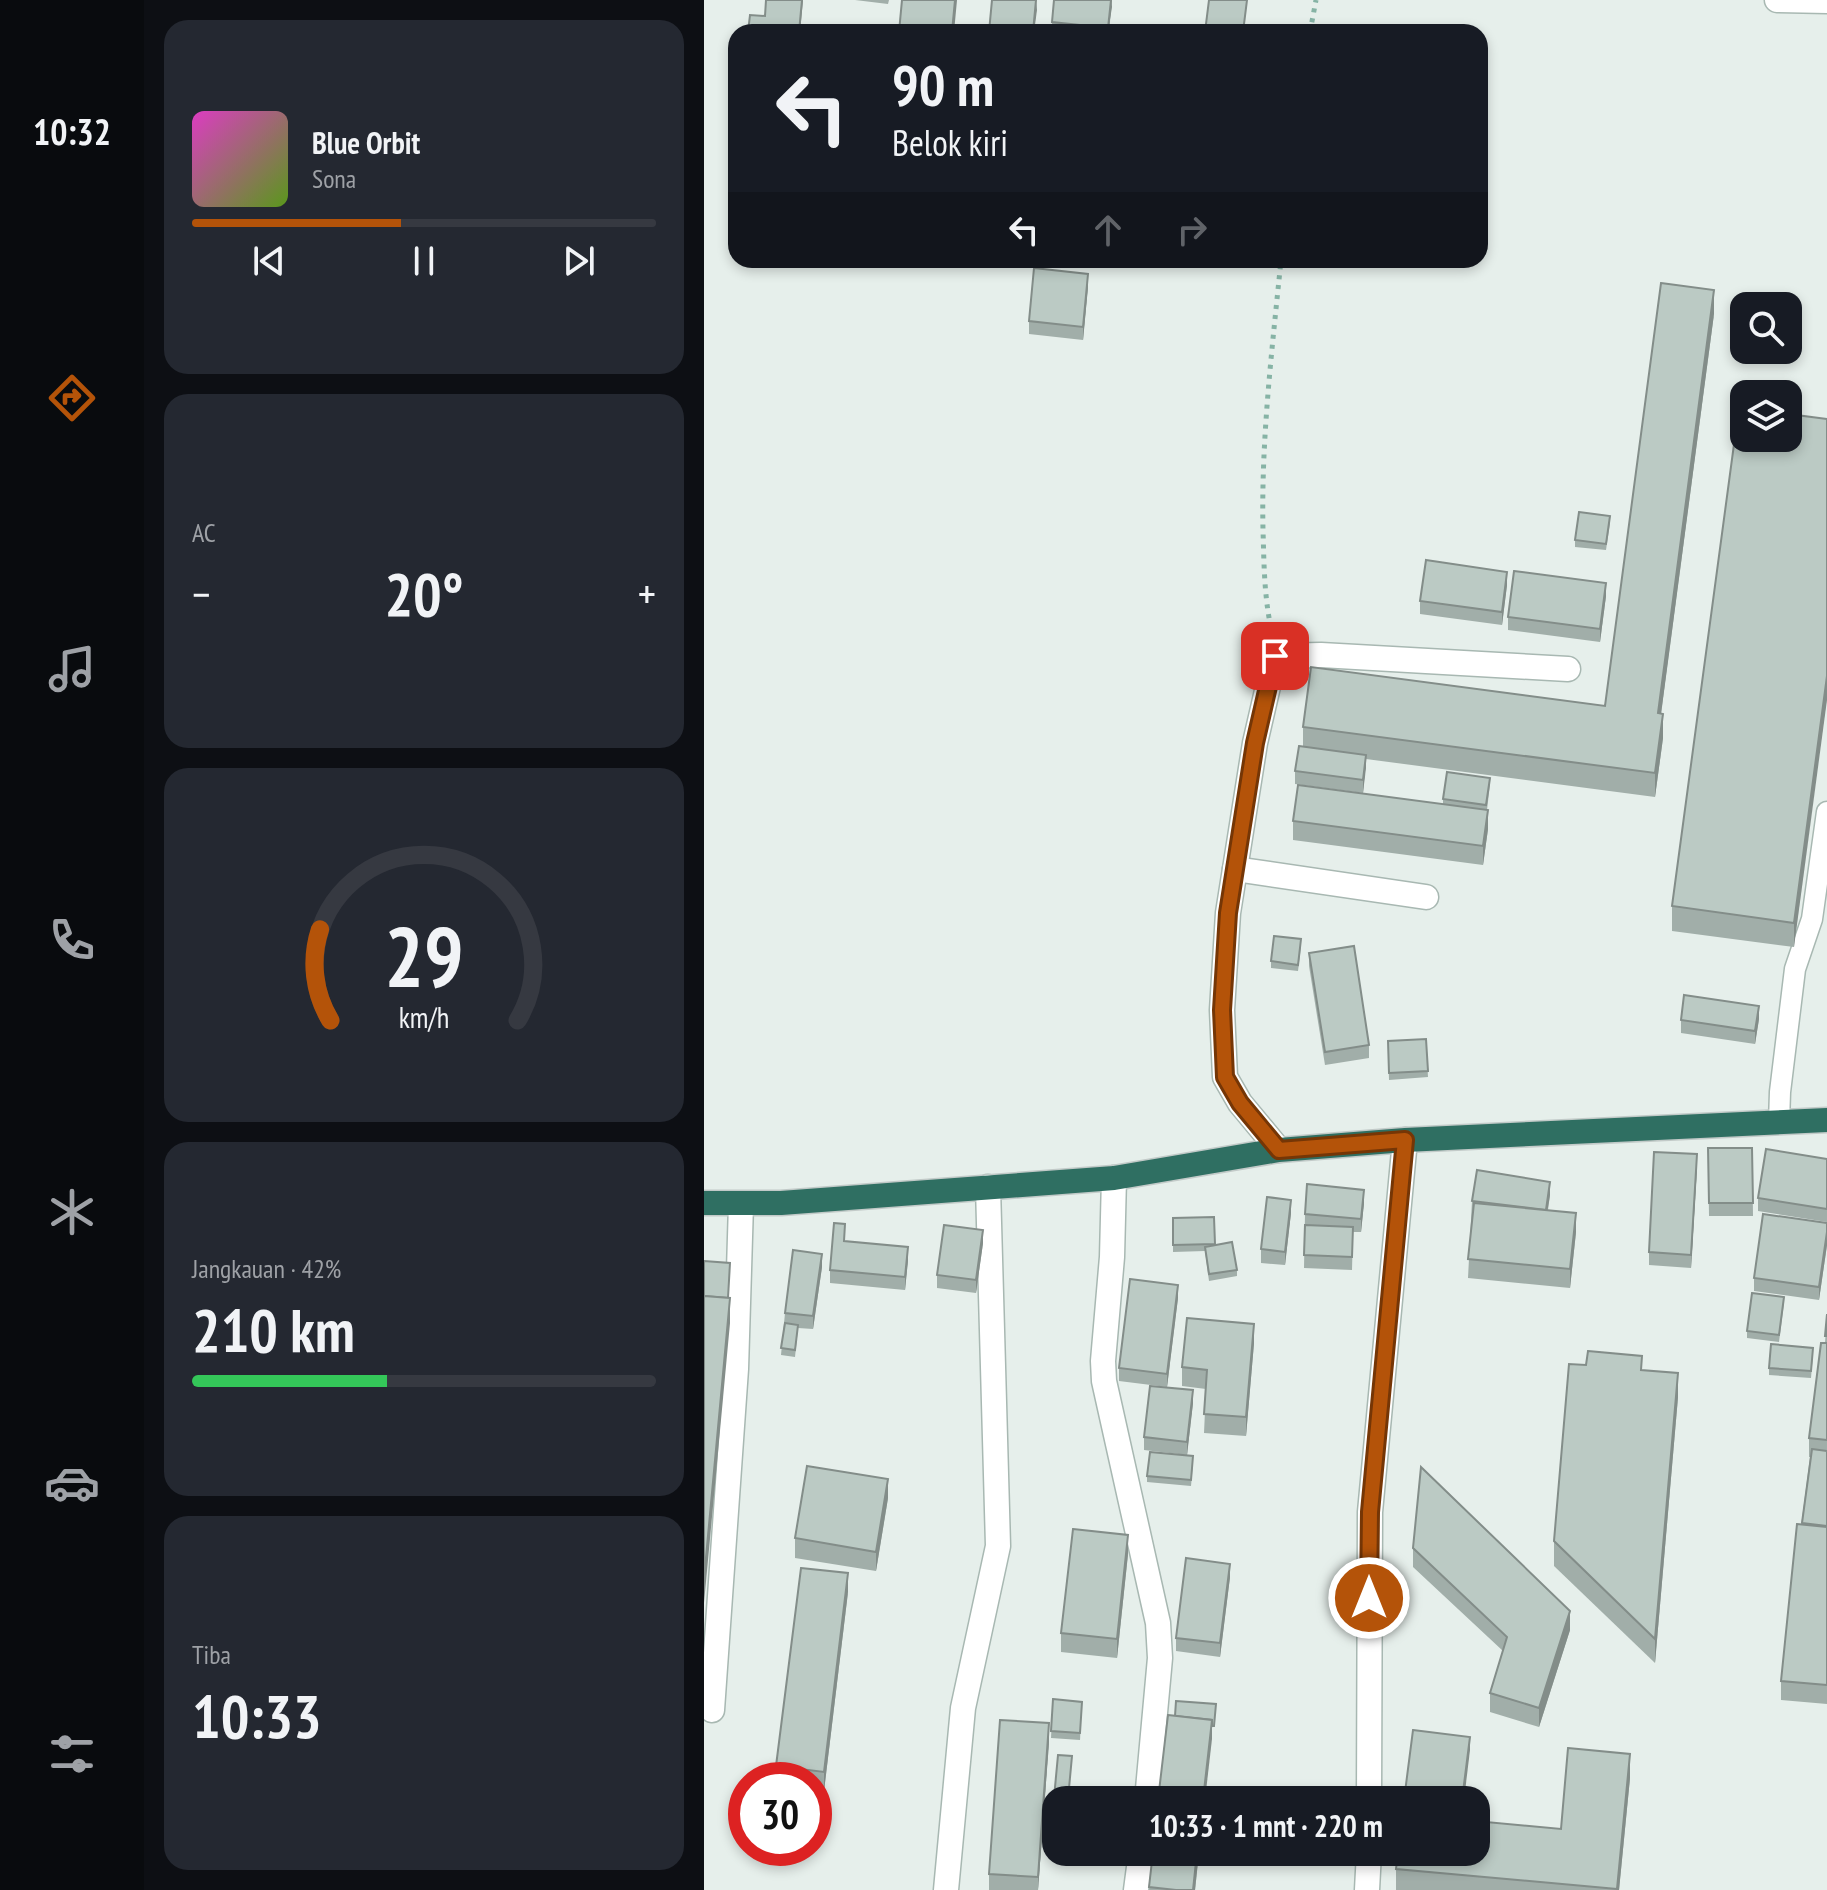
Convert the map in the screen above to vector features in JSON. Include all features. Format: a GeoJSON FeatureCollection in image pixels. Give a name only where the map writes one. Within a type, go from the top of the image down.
{"type":"FeatureCollection","features":[{"type":"Feature","properties":{"kind":"highway"},"geometry":{"type":"LineString","coordinates":[[704,1203],[781,1203],[1114,1178],[1279,1150],[1405,1140],[1827,1120]]}},
{"type":"Feature","properties":{"kind":"street"},"geometry":{"type":"LineString","coordinates":[[1777,0],[1827,1]]}},
{"type":"Feature","properties":{"kind":"street"},"geometry":{"type":"LineString","coordinates":[[1279,1150],[1240,1103],[1225,1077],[1222,1010],[1228,913],[1255,743],[1275,656],[1321,655],[1568,669]]}},
{"type":"Feature","properties":{"kind":"street"},"geometry":{"type":"LineString","coordinates":[[1235,869],[1426,897]]}},
{"type":"Feature","properties":{"kind":"street"},"geometry":{"type":"LineString","coordinates":[[1369,1786],[1370,1512],[1405,1140]]}},
{"type":"Feature","properties":{"kind":"street"},"geometry":{"type":"LineString","coordinates":[[1114,1178],[1104,1381],[1158,1623],[1160,1658],[1148,1786]]}},
{"type":"Feature","properties":{"kind":"street"},"geometry":{"type":"LineString","coordinates":[[946,1890],[963,1708],[998,1546],[988,1187]]}},
{"type":"Feature","properties":{"kind":"street"},"geometry":{"type":"LineString","coordinates":[[712,1710],[736,1369],[741,1204]]}},
{"type":"Feature","properties":{"kind":"street"},"geometry":{"type":"LineString","coordinates":[[1136,1890],[1139,1866]]}},
{"type":"Feature","properties":{"kind":"street"},"geometry":{"type":"LineString","coordinates":[[1367,1890],[1368,1866]]}},
{"type":"Feature","properties":{"kind":"lane"},"geometry":{"type":"LineString","coordinates":[[1779,1122],[1795,969],[1812,919],[1827,812]]}},
{"type":"Feature","properties":{"kind":"path"},"geometry":{"type":"LineString","coordinates":[[1312,24],[1316,0]]}},
{"type":"Feature","properties":{"kind":"path"},"geometry":{"type":"LineString","coordinates":[[1275,656],[1265,601],[1262,486],[1280,268]]}},
{"type":"Feature","properties":{"kind":"building"},"geometry":{"type":"Polygon","coordinates":[[[766,0],[802,0],[800,24],[749,24],[750,15],[765,16],[766,0]]]}},
{"type":"Feature","properties":{"kind":"building"},"geometry":{"type":"Polygon","coordinates":[[[902,0],[955,0],[953,24],[900,24],[902,0]]]}},
{"type":"Feature","properties":{"kind":"building"},"geometry":{"type":"Polygon","coordinates":[[[992,0],[1036,0],[1034,24],[990,24],[992,0]]]}},
{"type":"Feature","properties":{"kind":"building"},"geometry":{"type":"Polygon","coordinates":[[[1054,0],[1111,0],[1108,24],[1052,22],[1054,0]]]}},
{"type":"Feature","properties":{"kind":"building"},"geometry":{"type":"Polygon","coordinates":[[[1209,0],[1247,0],[1244,24],[1206,24],[1209,0]]]}},
{"type":"Feature","properties":{"kind":"building"},"geometry":{"type":"Polygon","coordinates":[[[1034,268],[1088,274],[1083,327],[1029,321],[1034,268]]]}},
{"type":"Feature","properties":{"kind":"building"},"geometry":{"type":"Polygon","coordinates":[[[1661,283],[1714,290],[1658,713],[1663,714],[1655,773],[1303,727],[1311,667],[1605,706],[1661,283]]]}},
{"type":"Feature","properties":{"kind":"building"},"geometry":{"type":"Polygon","coordinates":[[[1802,416],[1827,419],[1827,676],[1794,923],[1672,906],[1733,452],[1802,452],[1802,416]]]}},
{"type":"Feature","properties":{"kind":"building"},"geometry":{"type":"Polygon","coordinates":[[[1579,512],[1610,516],[1606,544],[1575,540],[1579,512]]]}},
{"type":"Feature","properties":{"kind":"building"},"geometry":{"type":"Polygon","coordinates":[[[1426,560],[1507,572],[1502,612],[1420,601],[1426,560]]]}},
{"type":"Feature","properties":{"kind":"building"},"geometry":{"type":"Polygon","coordinates":[[[1514,571],[1606,583],[1600,629],[1508,617],[1514,571]]]}},
{"type":"Feature","properties":{"kind":"building"},"geometry":{"type":"Polygon","coordinates":[[[1299,746],[1366,755],[1363,780],[1295,771],[1299,746]]]}},
{"type":"Feature","properties":{"kind":"building"},"geometry":{"type":"Polygon","coordinates":[[[1447,772],[1490,778],[1486,805],[1443,799],[1447,772]]]}},
{"type":"Feature","properties":{"kind":"building"},"geometry":{"type":"Polygon","coordinates":[[[1298,785],[1488,810],[1483,846],[1293,821],[1298,785]]]}},
{"type":"Feature","properties":{"kind":"building"},"geometry":{"type":"Polygon","coordinates":[[[1274,936],[1301,939],[1298,965],[1271,961],[1274,936]]]}},
{"type":"Feature","properties":{"kind":"building"},"geometry":{"type":"Polygon","coordinates":[[[1354,946],[1369,1045],[1325,1052],[1309,953],[1354,946]]]}},
{"type":"Feature","properties":{"kind":"building"},"geometry":{"type":"Polygon","coordinates":[[[1684,995],[1759,1006],[1755,1031],[1681,1020],[1684,995]]]}},
{"type":"Feature","properties":{"kind":"building"},"geometry":{"type":"Polygon","coordinates":[[[1426,1039],[1428,1071],[1389,1073],[1388,1041],[1426,1039]]]}},
{"type":"Feature","properties":{"kind":"building"},"geometry":{"type":"Polygon","coordinates":[[[1708,1148],[1752,1148],[1753,1203],[1709,1203],[1708,1148]]]}},
{"type":"Feature","properties":{"kind":"building"},"geometry":{"type":"Polygon","coordinates":[[[1766,1149],[1827,1159],[1827,1209],[1758,1198],[1766,1149]]]}},
{"type":"Feature","properties":{"kind":"building"},"geometry":{"type":"Polygon","coordinates":[[[1654,1152],[1697,1154],[1691,1255],[1649,1252],[1654,1152]]]}},
{"type":"Feature","properties":{"kind":"building"},"geometry":{"type":"Polygon","coordinates":[[[1477,1170],[1550,1182],[1546,1210],[1472,1201],[1477,1170]]]}},
{"type":"Feature","properties":{"kind":"building"},"geometry":{"type":"Polygon","coordinates":[[[1307,1184],[1364,1190],[1361,1219],[1305,1214],[1307,1184]]]}},
{"type":"Feature","properties":{"kind":"building"},"geometry":{"type":"Polygon","coordinates":[[[1267,1197],[1291,1200],[1285,1252],[1261,1249],[1267,1197]]]}},
{"type":"Feature","properties":{"kind":"building"},"geometry":{"type":"Polygon","coordinates":[[[1474,1203],[1576,1213],[1570,1269],[1468,1259],[1474,1203]]]}},
{"type":"Feature","properties":{"kind":"building"},"geometry":{"type":"Polygon","coordinates":[[[1763,1214],[1827,1223],[1819,1287],[1754,1278],[1763,1214]]]}},
{"type":"Feature","properties":{"kind":"building"},"geometry":{"type":"Polygon","coordinates":[[[1214,1217],[1215,1244],[1173,1245],[1173,1218],[1214,1217]]]}},
{"type":"Feature","properties":{"kind":"building"},"geometry":{"type":"Polygon","coordinates":[[[834,1223],[845,1224],[844,1241],[908,1247],[905,1277],[830,1270],[834,1223]]]}},
{"type":"Feature","properties":{"kind":"building"},"geometry":{"type":"Polygon","coordinates":[[[944,1225],[983,1230],[976,1280],[937,1275],[944,1225]]]}},
{"type":"Feature","properties":{"kind":"building"},"geometry":{"type":"Polygon","coordinates":[[[1305,1225],[1353,1227],[1352,1257],[1304,1255],[1305,1225]]]}},
{"type":"Feature","properties":{"kind":"building"},"geometry":{"type":"Polygon","coordinates":[[[1232,1242],[1237,1270],[1209,1274],[1205,1247],[1232,1242]]]}},
{"type":"Feature","properties":{"kind":"building"},"geometry":{"type":"Polygon","coordinates":[[[793,1250],[822,1254],[813,1316],[785,1313],[793,1250]]]}},
{"type":"Feature","properties":{"kind":"building"},"geometry":{"type":"Polygon","coordinates":[[[704,1261],[730,1263],[728,1298],[704,1296],[704,1261]]]}},
{"type":"Feature","properties":{"kind":"building"},"geometry":{"type":"Polygon","coordinates":[[[1130,1279],[1178,1285],[1167,1374],[1119,1368],[1130,1279]]]}},
{"type":"Feature","properties":{"kind":"building"},"geometry":{"type":"Polygon","coordinates":[[[1752,1293],[1784,1297],[1779,1335],[1747,1331],[1752,1293]]]}},
{"type":"Feature","properties":{"kind":"building"},"geometry":{"type":"Polygon","coordinates":[[[704,1296],[730,1298],[704,1579],[704,1296]]]}},
{"type":"Feature","properties":{"kind":"building"},"geometry":{"type":"Polygon","coordinates":[[[1187,1318],[1254,1324],[1246,1417],[1204,1414],[1207,1370],[1182,1367],[1187,1318]]]}},
{"type":"Feature","properties":{"kind":"building"},"geometry":{"type":"Polygon","coordinates":[[[785,1323],[798,1325],[795,1350],[781,1348],[785,1323]]]}},
{"type":"Feature","properties":{"kind":"building"},"geometry":{"type":"Polygon","coordinates":[[[1821,1343],[1827,1343],[1827,1440],[1809,1438],[1821,1343]]]}},
{"type":"Feature","properties":{"kind":"building"},"geometry":{"type":"Polygon","coordinates":[[[1771,1344],[1813,1348],[1811,1371],[1769,1368],[1771,1344]]]}},
{"type":"Feature","properties":{"kind":"building"},"geometry":{"type":"Polygon","coordinates":[[[1588,1351],[1642,1356],[1641,1370],[1678,1373],[1655,1639],[1554,1541],[1569,1364],[1586,1365],[1588,1351]]]}},
{"type":"Feature","properties":{"kind":"building"},"geometry":{"type":"Polygon","coordinates":[[[1150,1386],[1193,1390],[1187,1442],[1144,1437],[1150,1386]]]}},
{"type":"Feature","properties":{"kind":"building"},"geometry":{"type":"Polygon","coordinates":[[[1812,1449],[1827,1451],[1827,1526],[1802,1523],[1812,1449]]]}},
{"type":"Feature","properties":{"kind":"building"},"geometry":{"type":"Polygon","coordinates":[[[1150,1452],[1193,1456],[1191,1480],[1147,1476],[1150,1452]]]}},
{"type":"Feature","properties":{"kind":"building"},"geometry":{"type":"Polygon","coordinates":[[[807,1466],[888,1479],[876,1552],[795,1538],[807,1466]]]}},
{"type":"Feature","properties":{"kind":"building"},"geometry":{"type":"Polygon","coordinates":[[[1421,1467],[1570,1611],[1539,1708],[1490,1693],[1507,1637],[1413,1548],[1421,1467]]]}},
{"type":"Feature","properties":{"kind":"building"},"geometry":{"type":"Polygon","coordinates":[[[1797,1524],[1827,1527],[1827,1685],[1781,1681],[1797,1524]]]}},
{"type":"Feature","properties":{"kind":"building"},"geometry":{"type":"Polygon","coordinates":[[[1073,1529],[1128,1535],[1117,1639],[1061,1633],[1073,1529]]]}},
{"type":"Feature","properties":{"kind":"building"},"geometry":{"type":"Polygon","coordinates":[[[1186,1558],[1230,1564],[1220,1643],[1176,1638],[1186,1558]]]}},
{"type":"Feature","properties":{"kind":"building"},"geometry":{"type":"Polygon","coordinates":[[[801,1568],[848,1573],[825,1762],[777,1762],[801,1568]]]}},
{"type":"Feature","properties":{"kind":"building"},"geometry":{"type":"Polygon","coordinates":[[[1053,1699],[1082,1702],[1080,1733],[1051,1731],[1053,1699]]]}},
{"type":"Feature","properties":{"kind":"building"},"geometry":{"type":"Polygon","coordinates":[[[1176,1701],[1216,1704],[1214,1726],[1212,1720],[1175,1716],[1176,1701]]]}},
{"type":"Feature","properties":{"kind":"building"},"geometry":{"type":"Polygon","coordinates":[[[1168,1715],[1212,1720],[1205,1786],[1160,1786],[1168,1715]]]}},
{"type":"Feature","properties":{"kind":"building"},"geometry":{"type":"Polygon","coordinates":[[[1000,1720],[1049,1723],[1044,1786],[1042,1786],[1038,1877],[989,1874],[1000,1720]]]}},
{"type":"Feature","properties":{"kind":"building"},"geometry":{"type":"Polygon","coordinates":[[[1413,1730],[1470,1737],[1464,1786],[1406,1786],[1413,1730]]]}},
{"type":"Feature","properties":{"kind":"building"},"geometry":{"type":"Polygon","coordinates":[[[1568,1748],[1630,1754],[1617,1889],[1396,1869],[1396,1866],[1490,1866],[1490,1822],[1561,1829],[1568,1748]]]}},
{"type":"Feature","properties":{"kind":"building"},"geometry":{"type":"Polygon","coordinates":[[[1058,1755],[1072,1756],[1069,1786],[1055,1786],[1058,1755]]]}},
{"type":"Feature","properties":{"kind":"building"},"geometry":{"type":"Polygon","coordinates":[[[1151,1866],[1196,1866],[1193,1890],[1149,1887],[1151,1866]]]}},
{"type":"Feature","properties":{"kind":"route"},"geometry":{"type":"LineString","coordinates":[[1275,656],[1255,743],[1228,913],[1222,1010],[1225,1077],[1240,1103],[1279,1150],[1405,1140],[1370,1512],[1369,1598]]}}]}
